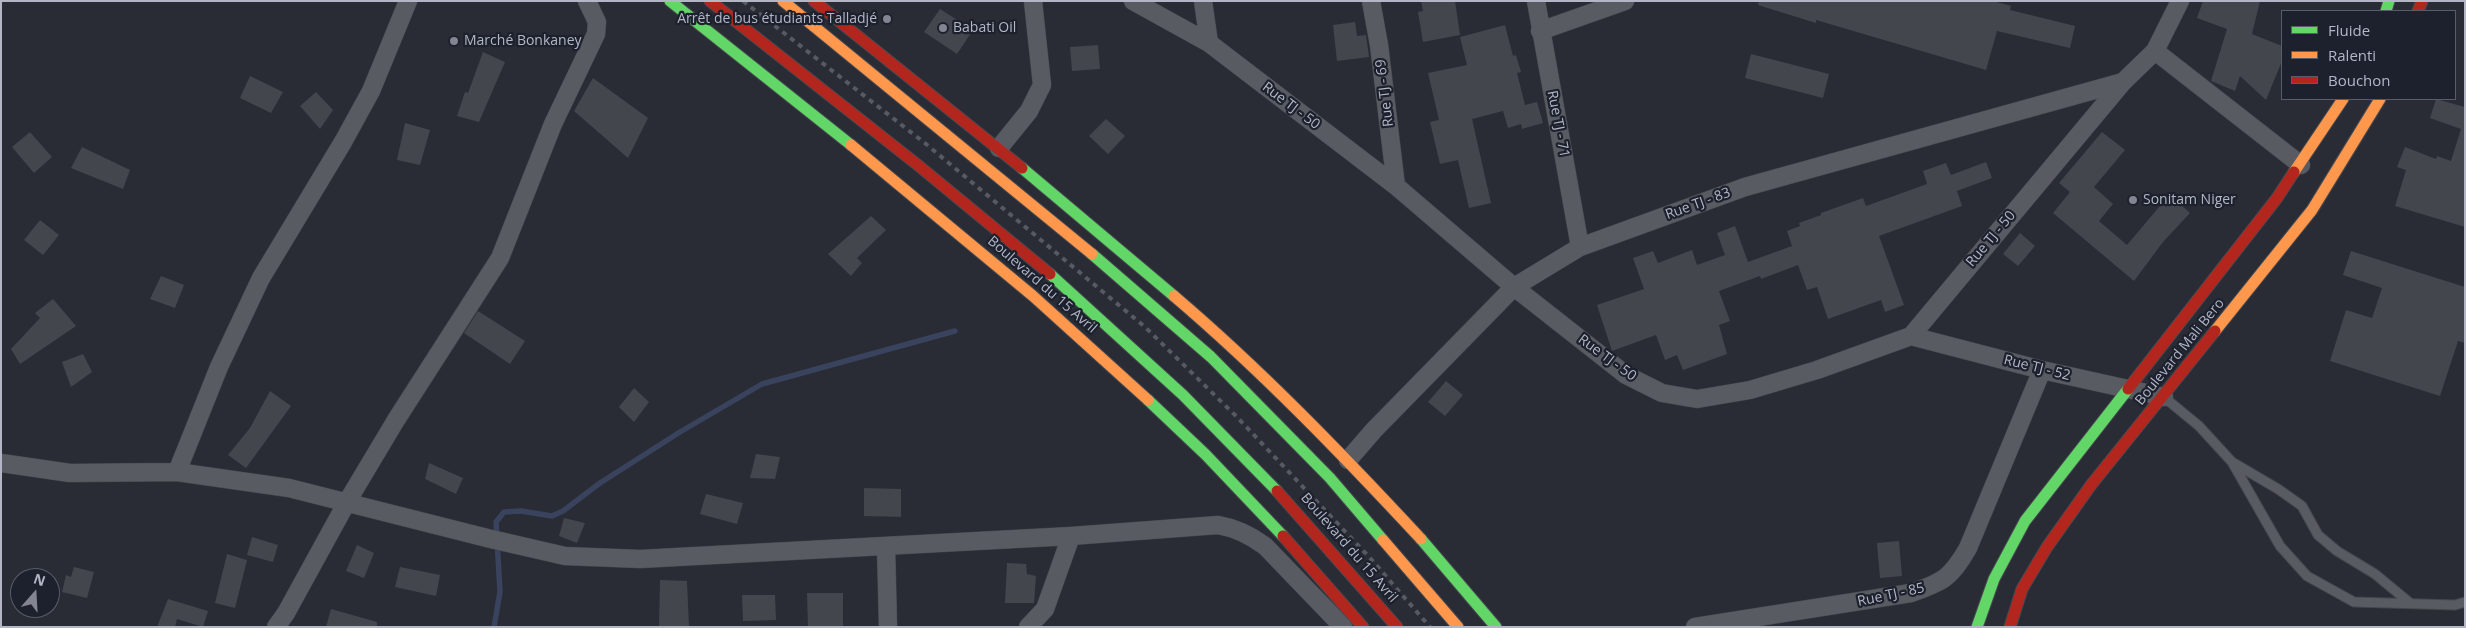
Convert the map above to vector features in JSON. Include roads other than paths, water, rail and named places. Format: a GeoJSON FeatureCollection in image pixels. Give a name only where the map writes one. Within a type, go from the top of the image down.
{"type":"FeatureCollection","features":[{"type":"Feature","properties":{"kind":"main road","name":"Boulevard du 15 Avril"},"geometry":{"type":"LineString","coordinates":[[670,1],[939,216],[1054,314],[1146,398],[1241,492],[1336,594],[1363,627]]}},
{"type":"Feature","properties":{"kind":"main road","name":"Boulevard du 15 Avril"},"geometry":{"type":"LineString","coordinates":[[710,1],[1043,268],[1142,357],[1281,492],[1344,562],[1397,627]]}},
{"type":"Feature","properties":{"kind":"main road"},"geometry":{"type":"LineString","coordinates":[[783,1],[1057,223],[1211,357],[1330,478],[1458,627]]}},
{"type":"Feature","properties":{"kind":"main road"},"geometry":{"type":"LineString","coordinates":[[814,1],[999,148],[1229,343],[1348,460],[1446,566],[1496,627]]}},
{"type":"Feature","properties":{"kind":"main road","name":"Boulevard Mali Bero"},"geometry":{"type":"LineString","coordinates":[[1977,627],[1994,579],[2025,521],[2127,389],[2170,338],[2301,165],[2342,100]]}},
{"type":"Feature","properties":{"kind":"main road","name":"Boulevard Mali Bero"},"geometry":{"type":"LineString","coordinates":[[2010,627],[2022,589],[2048,547],[2091,485],[2164,397],[2312,210],[2379,100]]}},
{"type":"Feature","properties":{"kind":"street"},"geometry":{"type":"LineString","coordinates":[[178,472],[218,367],[261,278],[343,142],[371,91],[408,1]]}},
{"type":"Feature","properties":{"kind":"street"},"geometry":{"type":"LineString","coordinates":[[276,627],[286,613],[347,502],[396,420],[500,258],[553,124],[594,40],[597,22],[587,1]]}},
{"type":"Feature","properties":{"kind":"street"},"geometry":{"type":"LineString","coordinates":[[999,148],[1029,111],[1042,85],[1033,1]]}},
{"type":"Feature","properties":{"kind":"street","name":"Rue TJ - 50"},"geometry":{"type":"LineString","coordinates":[[1133,1],[1209,43],[1396,186],[1514,287],[1626,375],[1662,393],[1697,400],[1750,390],[1816,370],[1911,336],[2123,82],[2155,52]]}},
{"type":"Feature","properties":{"kind":"street"},"geometry":{"type":"LineString","coordinates":[[1203,1],[1209,43]]}},
{"type":"Feature","properties":{"kind":"street","name":"Rue TJ - 69"},"geometry":{"type":"LineString","coordinates":[[1372,1],[1396,186]]}},
{"type":"Feature","properties":{"kind":"street","name":"Rue TJ - 71"},"geometry":{"type":"LineString","coordinates":[[1536,1],[1580,246]]}},
{"type":"Feature","properties":{"kind":"street"},"geometry":{"type":"LineString","coordinates":[[1540,31],[1625,1]]}},
{"type":"Feature","properties":{"kind":"street"},"geometry":{"type":"LineString","coordinates":[[2180,1],[2155,52],[2301,165]]}},
{"type":"Feature","properties":{"kind":"street","name":"Rue TJ - 83"},"geometry":{"type":"LineString","coordinates":[[1348,460],[1374,430],[1514,287],[1580,246],[1745,187],[2123,82]]}},
{"type":"Feature","properties":{"kind":"street","name":"Rue TJ - 52"},"geometry":{"type":"LineString","coordinates":[[1911,336],[2042,370],[2164,397]]}},
{"type":"Feature","properties":{"kind":"street","name":"Rue TJ - 85"},"geometry":{"type":"LineString","coordinates":[[1695,627],[1911,593],[1935,585],[1956,570],[1968,548],[2042,370]]}},
{"type":"Feature","properties":{"kind":"street"},"geometry":{"type":"LineString","coordinates":[[1,463],[70,473],[178,472],[289,488],[497,541],[565,556],[640,558],[1071,536],[1218,525],[1234,528],[1251,536],[1264,546],[1343,627]]}},
{"type":"Feature","properties":{"kind":"street"},"geometry":{"type":"LineString","coordinates":[[1028,627],[1045,608],[1071,536]]}},
{"type":"Feature","properties":{"kind":"street"},"geometry":{"type":"LineString","coordinates":[[886,546],[888,627]]}},
{"type":"Feature","properties":{"kind":"lane"},"geometry":{"type":"LineString","coordinates":[[2164,397],[2199,426],[2232,462],[2280,546],[2307,576],[2354,602],[2455,605],[2465,602]]}},
{"type":"Feature","properties":{"kind":"lane"},"geometry":{"type":"LineString","coordinates":[[2232,462],[2278,489],[2302,506],[2318,535],[2337,551],[2376,574],[2410,603]]}},
{"type":"Feature","properties":{"kind":"waterway"},"geometry":{"type":"LineString","coordinates":[[494,627],[500,592],[496,522],[504,512],[521,511],[552,516],[563,511],[600,483],[680,432],[762,384],[955,331]]}},
{"type":"Feature","properties":{"kind":"railway"},"geometry":{"type":"LineString","coordinates":[[743,1],[926,144],[1145,327],[1236,416],[1371,559],[1430,627]]}},
{"type":"Feature","properties":{"kind":"place","name":"Arrêt de bus étudiants Talladjé"},"geometry":{"type":"Point","coordinates":[887,19]}},
{"type":"Feature","properties":{"kind":"place","name":"Babati Oil"},"geometry":{"type":"Point","coordinates":[943,28]}},
{"type":"Feature","properties":{"kind":"place","name":"Marché Bonkaney"},"geometry":{"type":"Point","coordinates":[454,41]}},
{"type":"Feature","properties":{"kind":"place","name":"Sonitam Niger"},"geometry":{"type":"Point","coordinates":[2133,200]}}]}
